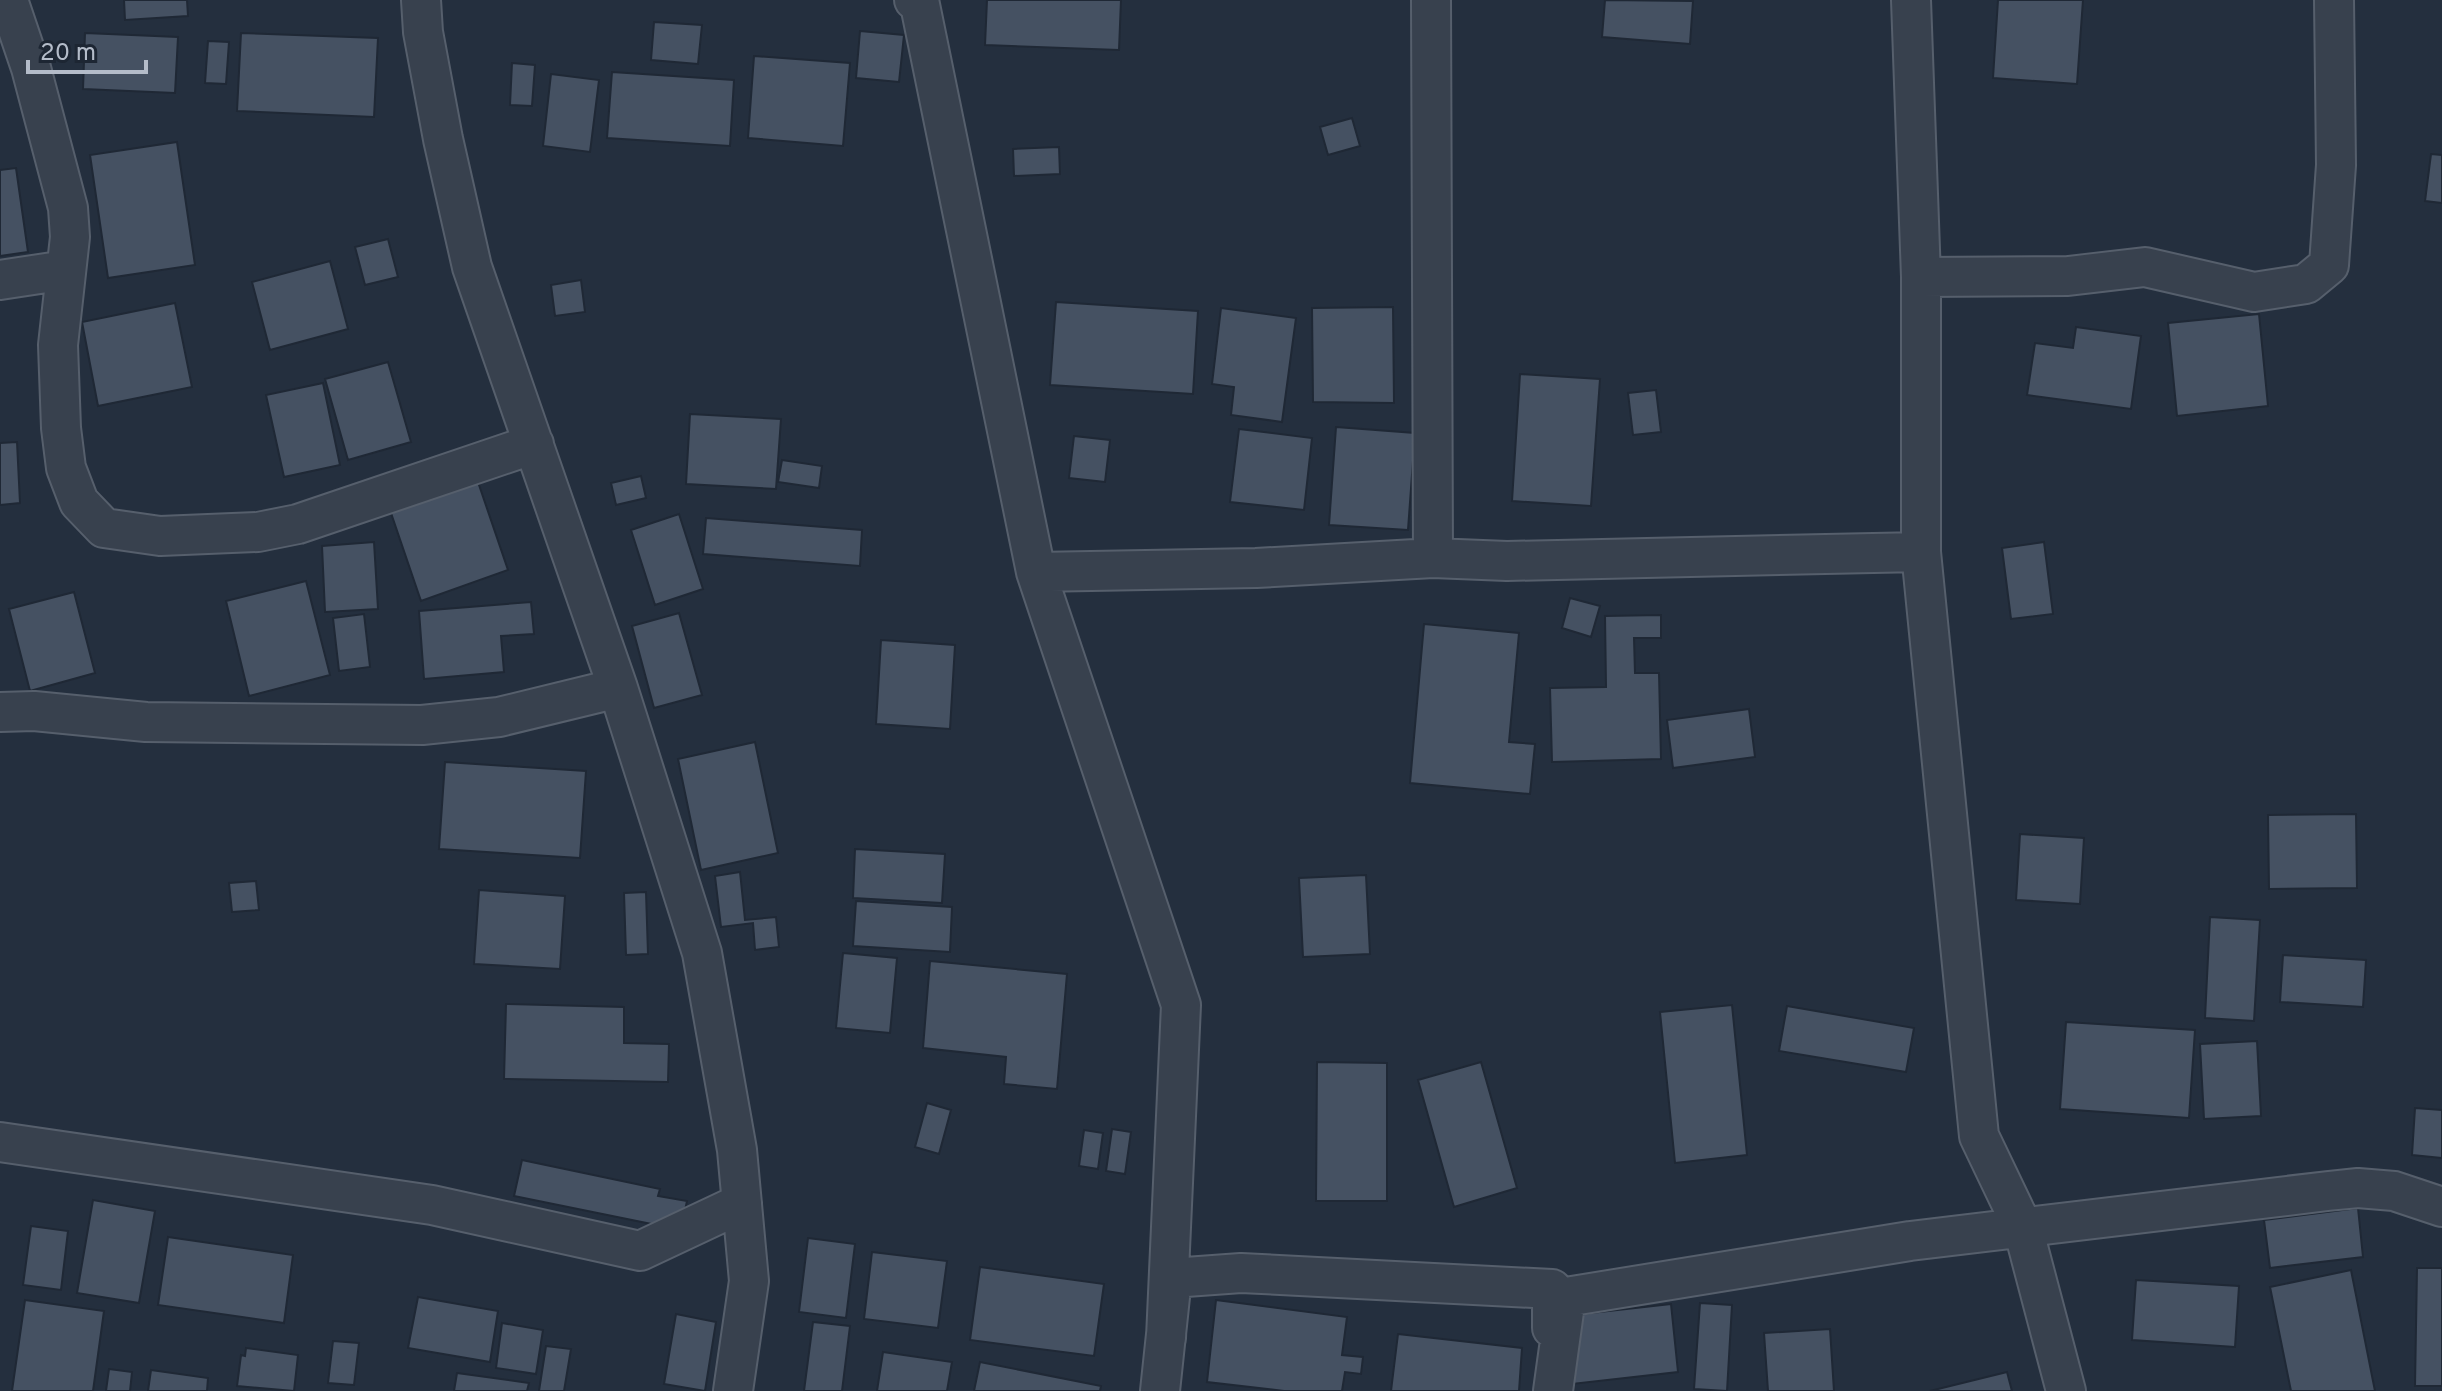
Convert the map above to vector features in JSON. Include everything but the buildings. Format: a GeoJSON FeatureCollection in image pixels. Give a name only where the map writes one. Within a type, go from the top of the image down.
{"type":"FeatureCollection","features":[{"type":"Feature","properties":{"kind":"street"},"geometry":{"type":"LineString","coordinates":[[8,0],[31,68],[68,208],[70,237],[58,345],[64,455],[79,502],[104,528],[160,536],[258,532],[298,524],[534,444]]}},
{"type":"Feature","properties":{"kind":"street"},"geometry":{"type":"LineString","coordinates":[[421,0],[423,32],[440,124],[472,267],[618,688],[702,953],[737,1150],[749,1281],[733,1391]]}},
{"type":"Feature","properties":{"kind":"street"},"geometry":{"type":"LineString","coordinates":[[914,0],[919,0],[1036,572],[1181,1005],[1166,1338]]}},
{"type":"Feature","properties":{"kind":"street"},"geometry":{"type":"LineString","coordinates":[[1431,0],[1433,558]]}},
{"type":"Feature","properties":{"kind":"street"},"geometry":{"type":"LineString","coordinates":[[1911,0],[1921,277],[1921,552],[1979,1136],[2023,1228],[2066,1391]]}},
{"type":"Feature","properties":{"kind":"street"},"geometry":{"type":"LineString","coordinates":[[1921,277],[2068,276],[2145,267],[2254,292],[2306,284],[2329,265],[2336,165],[2334,0]]}},
{"type":"Feature","properties":{"kind":"street"},"geometry":{"type":"LineString","coordinates":[[0,280],[66,270]]}},
{"type":"Feature","properties":{"kind":"street"},"geometry":{"type":"LineString","coordinates":[[1036,572],[1256,568],[1433,558],[1507,561],[1921,552]]}},
{"type":"Feature","properties":{"kind":"street"},"geometry":{"type":"LineString","coordinates":[[0,712],[34,711],[146,722],[422,725],[499,717],[618,688]]}},
{"type":"Feature","properties":{"kind":"street"},"geometry":{"type":"LineString","coordinates":[[0,1142],[432,1205],[640,1251],[742,1203]]}},
{"type":"Feature","properties":{"kind":"street"},"geometry":{"type":"LineString","coordinates":[[1552,1391],[1566,1297],[1910,1241],[2358,1188],[2394,1191],[2442,1207]]}},
{"type":"Feature","properties":{"kind":"street"},"geometry":{"type":"LineString","coordinates":[[1160,1391],[1172,1278],[1241,1273],[1552,1289],[1552,1391]]}}]}
